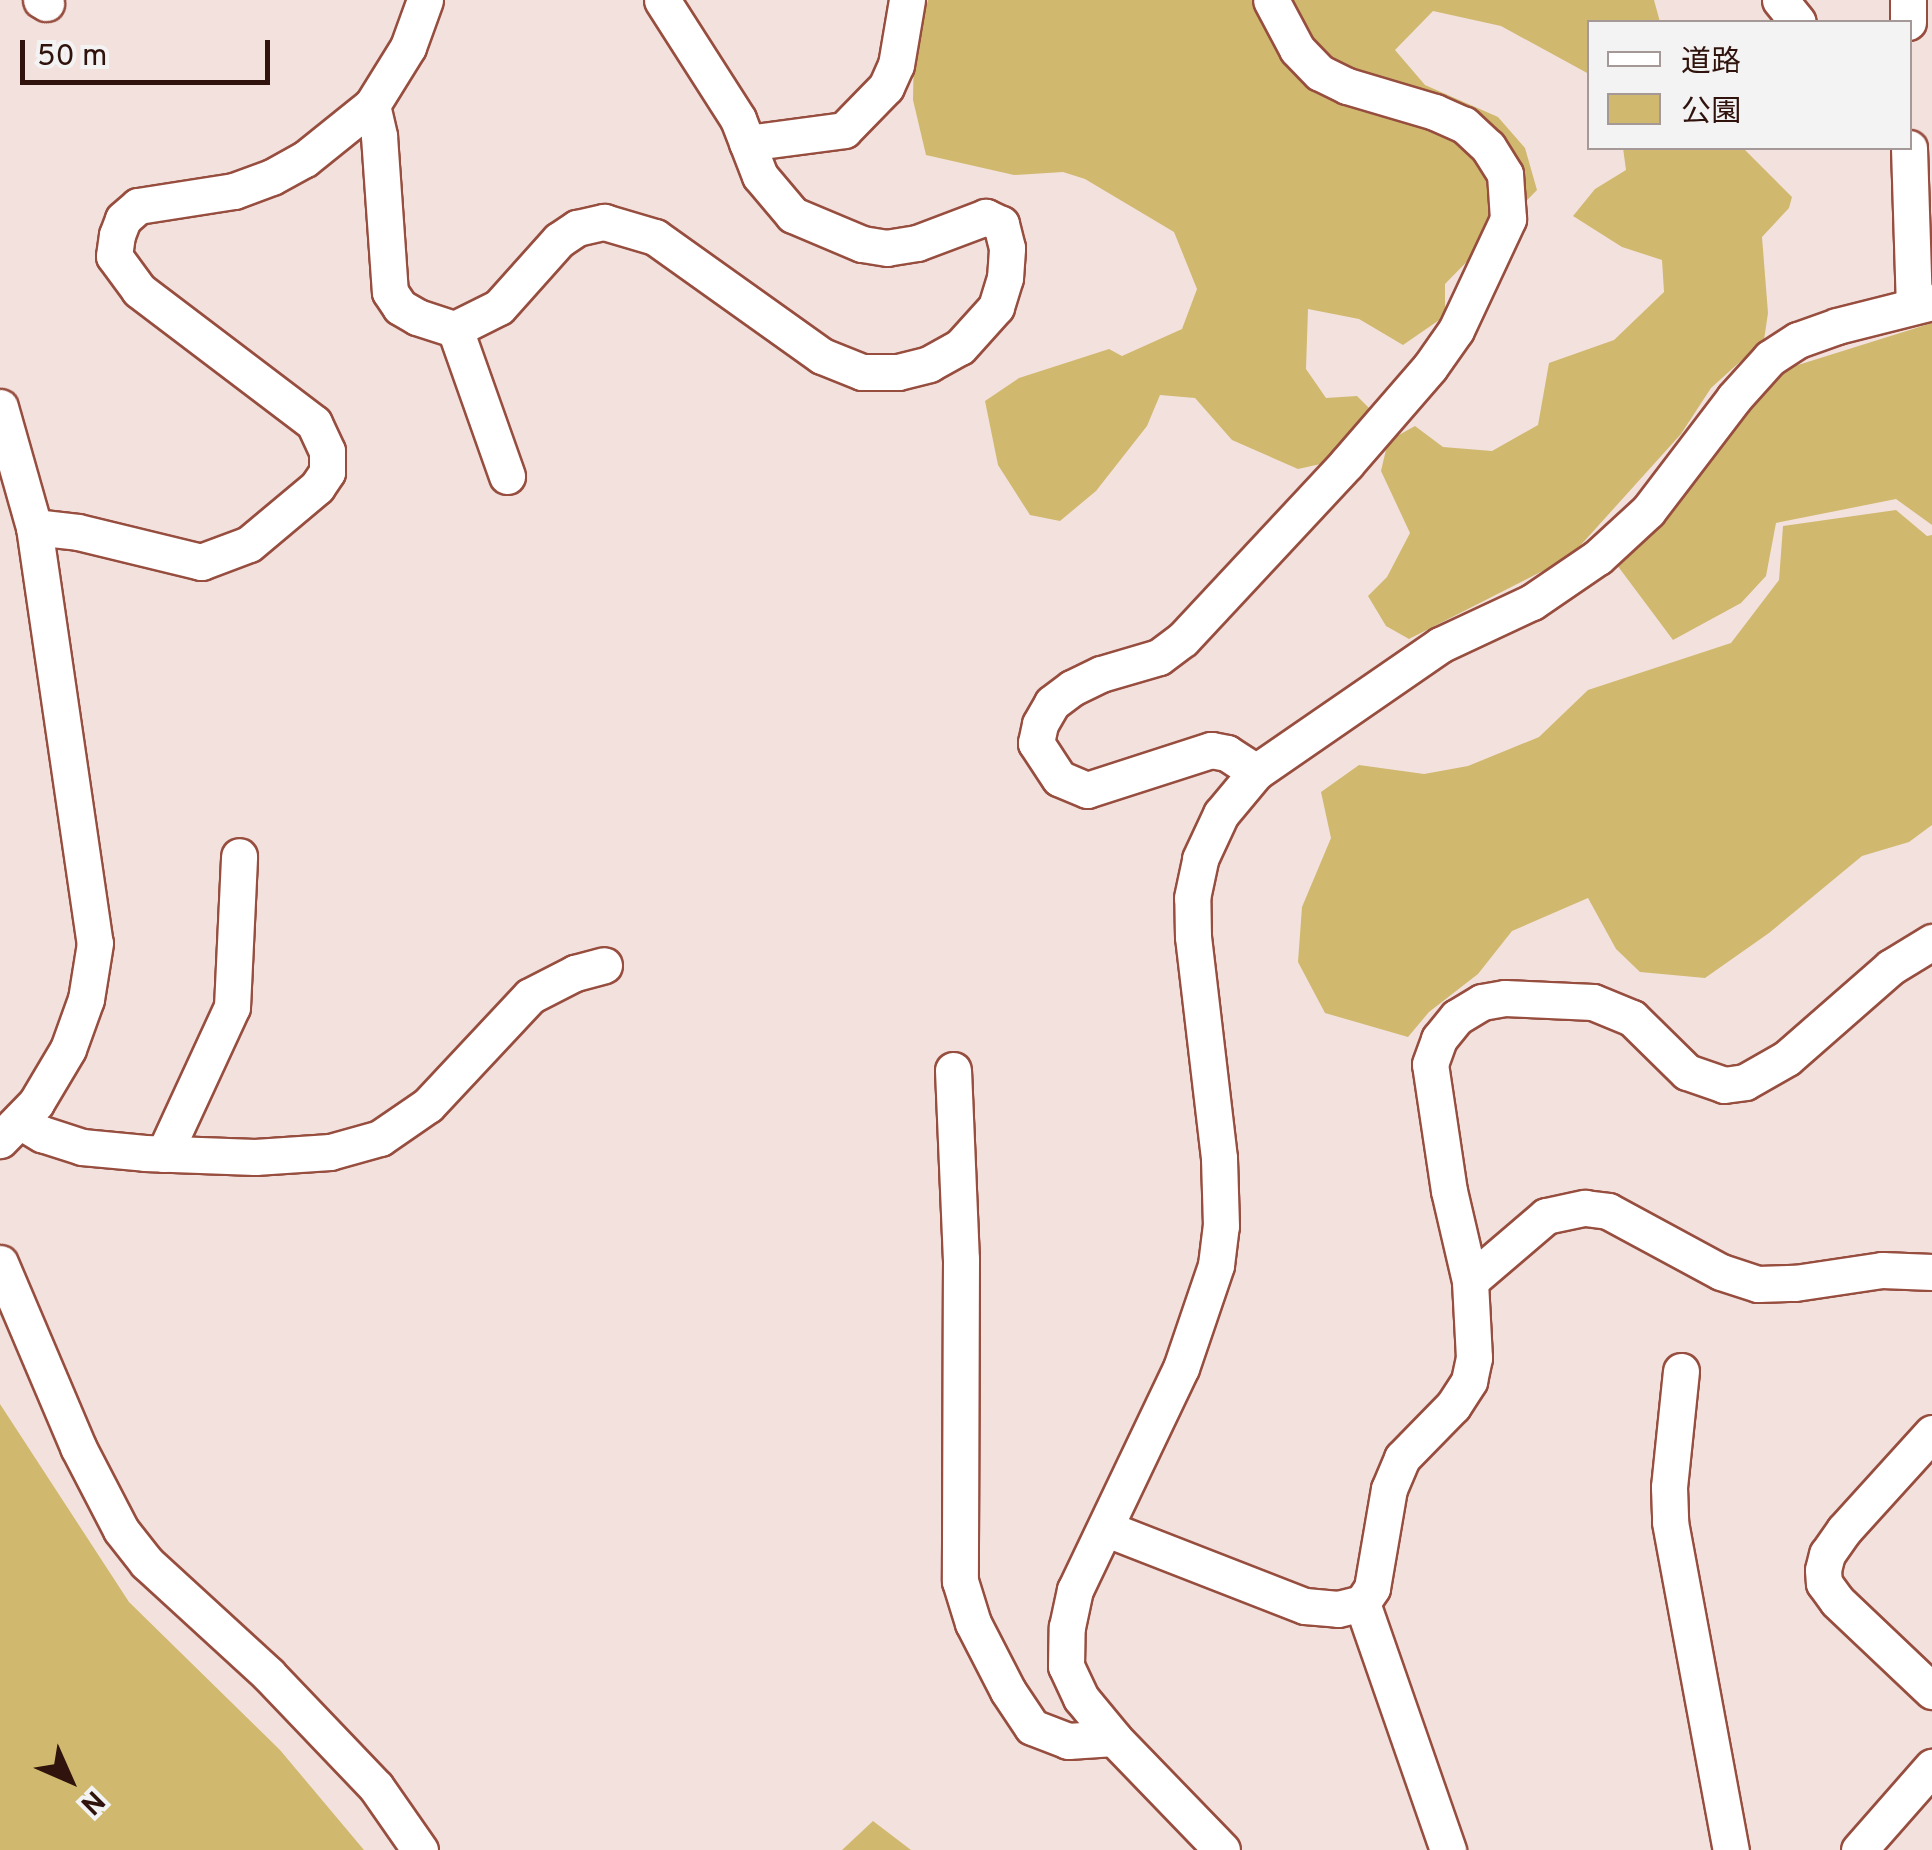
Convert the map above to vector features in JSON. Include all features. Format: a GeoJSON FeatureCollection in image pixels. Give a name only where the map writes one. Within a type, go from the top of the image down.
{"type":"FeatureCollection","features":[{"type":"Feature","properties":{"kind":"street"},"geometry":{"type":"LineString","coordinates":[[34,527],[78,532],[201,562],[249,544],[318,488],[326,472],[327,451],[314,422],[138,290],[121,272],[115,246],[123,220],[138,206],[234,191],[305,159],[372,105],[408,47],[425,0]]}},
{"type":"Feature","properties":{"kind":"street"},"geometry":{"type":"LineString","coordinates":[[372,105],[380,136],[390,292],[400,306],[417,318],[455,329],[498,307],[559,240],[577,228],[604,222],[654,236],[838,366],[862,372],[898,372],[929,364],[960,347],[982,327],[996,307],[1005,278],[1007,248],[1001,224],[986,217],[917,243],[887,248],[862,244],[793,215],[772,194],[738,119],[662,0]]}},
{"type":"Feature","properties":{"kind":"street"},"geometry":{"type":"LineString","coordinates":[[747,143],[844,130],[886,87],[896,65],[907,0]]}},
{"type":"Feature","properties":{"kind":"street"},"geometry":{"type":"LineString","coordinates":[[1256,772],[1227,754],[1211,750],[1087,790],[1072,786],[1046,764],[1036,743],[1040,724],[1052,704],[1072,688],[1101,674],[1159,657],[1183,639],[1346,464],[1430,367],[1456,330],[1508,219],[1506,174],[1488,147],[1464,125],[1435,112],[1320,73],[1296,49],[1271,0]]}},
{"type":"Feature","properties":{"kind":"street"},"geometry":{"type":"LineString","coordinates":[[1780,0],[1796,20]]}},
{"type":"Feature","properties":{"kind":"street"},"geometry":{"type":"LineString","coordinates":[[1222,1850],[1114,1738],[1081,1698],[1066,1666],[1070,1608],[1181,1368],[1216,1266],[1222,1226],[1219,1158],[1192,898],[1200,859],[1221,814],[1256,772],[1440,646],[1532,602],[1598,557],[1648,511],[1734,398],[1770,358],[1824,330],[1923,303],[1908,150]]}},
{"type":"Feature","properties":{"kind":"street"},"geometry":{"type":"LineString","coordinates":[[455,329],[507,476]]}},
{"type":"Feature","properties":{"kind":"street"},"geometry":{"type":"LineString","coordinates":[[0,407],[34,527],[95,944],[86,1000],[68,1049],[36,1103],[10,1130]]}},
{"type":"Feature","properties":{"kind":"street"},"geometry":{"type":"LineString","coordinates":[[164,1154],[232,1008],[240,856]]}},
{"type":"Feature","properties":{"kind":"street"},"geometry":{"type":"LineString","coordinates":[[1106,1529],[1305,1606],[1338,1609],[1362,1603],[1372,1588],[1389,1488],[1402,1458],[1453,1406],[1468,1381],[1474,1358],[1470,1281],[1448,1191],[1430,1064],[1439,1039],[1457,1018],[1482,1002],[1504,998],[1593,1002],[1632,1018],[1687,1072],[1724,1085],[1745,1082],[1787,1058],[1892,967],[1932,942]]}},
{"type":"Feature","properties":{"kind":"street"},"geometry":{"type":"LineString","coordinates":[[10,1130],[42,1134],[82,1147],[164,1154],[255,1156],[330,1152],[380,1138],[428,1105],[530,996],[575,973],[604,965]]}},
{"type":"Feature","properties":{"kind":"street"},"geometry":{"type":"LineString","coordinates":[[953,1070],[961,1258],[960,1581],[973,1623],[1008,1691],[1032,1727],[1068,1741],[1114,1738]]}},
{"type":"Feature","properties":{"kind":"street"},"geometry":{"type":"LineString","coordinates":[[1470,1281],[1546,1216],[1586,1208],[1608,1211],[1721,1272],[1758,1284],[1795,1283],[1896,1268],[1932,1272]]}},
{"type":"Feature","properties":{"kind":"street"},"geometry":{"type":"LineString","coordinates":[[0,1263],[78,1447],[121,1530],[147,1563],[268,1674],[376,1787],[420,1850]]}},
{"type":"Feature","properties":{"kind":"street"},"geometry":{"type":"LineString","coordinates":[[1680,1371],[1669,1487],[1670,1522],[1731,1850]]}},
{"type":"Feature","properties":{"kind":"street"},"geometry":{"type":"LineString","coordinates":[[1932,1433],[1844,1530],[1827,1554],[1823,1570],[1824,1583],[1837,1601],[1932,1691]]}},
{"type":"Feature","properties":{"kind":"street"},"geometry":{"type":"LineString","coordinates":[[1362,1603],[1448,1850]]}},
{"type":"Feature","properties":{"kind":"street"},"geometry":{"type":"LineString","coordinates":[[1859,1850],[1932,1768]]}},
{"type":"Feature","properties":{"kind":"green space"},"geometry":{"type":"Polygon","coordinates":[[[928,0],[1654,0],[1659,20],[1587,20],[1587,73],[1501,26],[1433,11],[1395,50],[1425,85],[1498,117],[1525,148],[1537,190],[1445,284],[1445,316],[1403,345],[1359,319],[1308,309],[1306,369],[1326,398],[1357,396],[1374,413],[1325,463],[1298,469],[1232,440],[1195,398],[1160,395],[1147,426],[1096,491],[1060,521],[1030,515],[998,465],[985,401],[1019,378],[1109,349],[1122,356],[1182,329],[1197,289],[1174,232],[1085,179],[1063,172],[1014,175],[926,155],[913,100],[914,48],[928,0]]]}},
{"type":"Feature","properties":{"kind":"green space"},"geometry":{"type":"Polygon","coordinates":[[[1623,150],[1745,150],[1792,197],[1789,208],[1762,237],[1768,313],[1764,340],[1711,388],[1681,434],[1570,557],[1409,639],[1386,626],[1368,596],[1387,577],[1410,533],[1381,471],[1388,441],[1415,426],[1443,447],[1492,451],[1538,425],[1549,363],[1614,340],[1664,292],[1662,260],[1622,247],[1573,216],[1595,189],[1626,170],[1623,150]]]}},
{"type":"Feature","properties":{"kind":"green space"},"geometry":{"type":"Polygon","coordinates":[[[1932,323],[1932,525],[1896,499],[1776,523],[1766,576],[1741,603],[1673,640],[1617,565],[1692,484],[1782,370],[1932,323]]]}},
{"type":"Feature","properties":{"kind":"green space"},"geometry":{"type":"Polygon","coordinates":[[[1896,510],[1927,536],[1932,535],[1932,825],[1909,842],[1862,856],[1769,933],[1705,978],[1640,972],[1616,949],[1588,898],[1512,931],[1478,974],[1429,1012],[1408,1037],[1325,1013],[1298,962],[1302,907],[1331,838],[1321,792],[1359,765],[1424,774],[1468,766],[1539,737],[1588,690],[1731,643],[1779,580],[1783,526],[1896,510]]]}},
{"type":"Feature","properties":{"kind":"green space"},"geometry":{"type":"Polygon","coordinates":[[[0,1404],[129,1602],[280,1750],[364,1850],[0,1850],[0,1404]]]}},
{"type":"Feature","properties":{"kind":"green space"},"geometry":{"type":"Polygon","coordinates":[[[873,1821],[911,1850],[842,1850],[873,1821]]]}}]}
